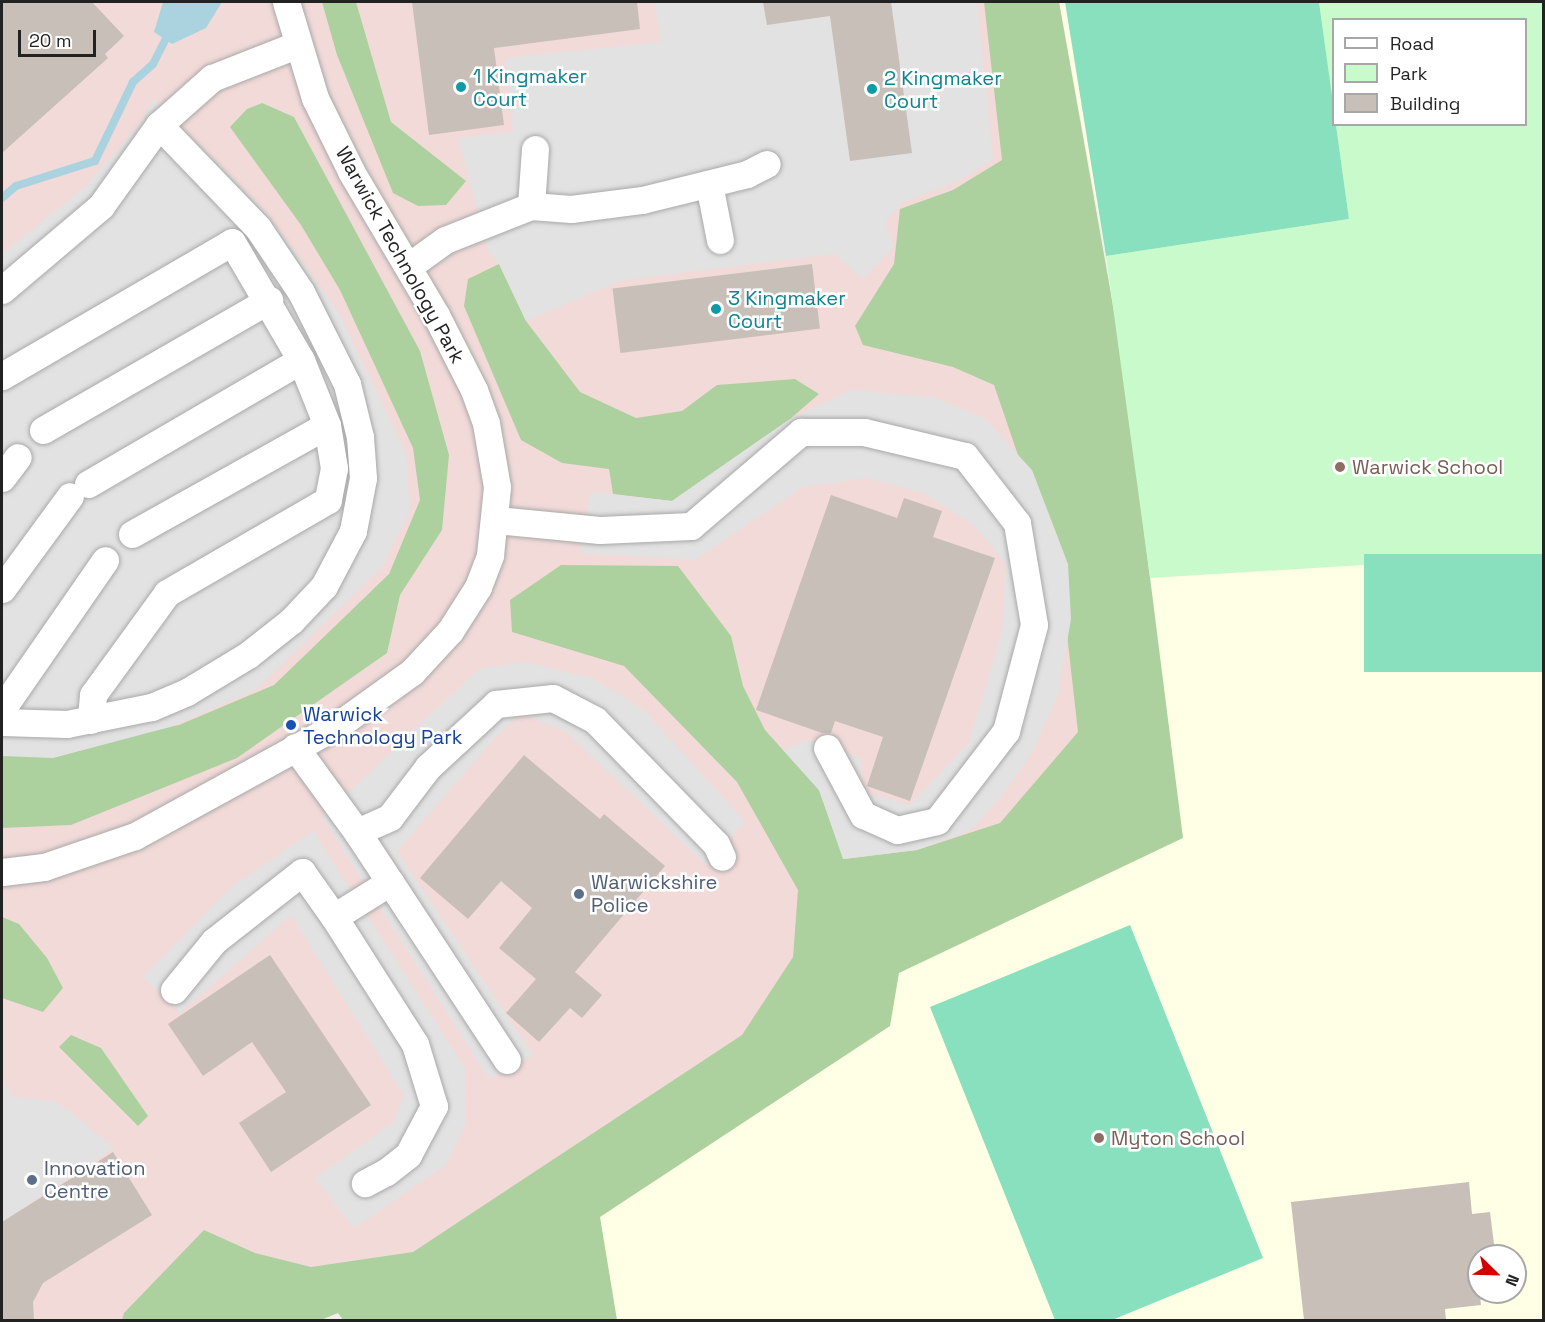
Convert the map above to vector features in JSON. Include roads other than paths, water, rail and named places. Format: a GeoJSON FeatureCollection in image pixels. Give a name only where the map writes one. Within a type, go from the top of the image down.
{"type":"FeatureCollection","features":[{"type":"Feature","properties":{"kind":"street","name":"Warwick Technology Park"},"geometry":{"type":"LineString","coordinates":[[2,872],[44,867],[135,836],[340,723],[412,672],[450,631],[478,587],[490,555],[496,520],[497,487],[486,423],[456,352],[409,266],[351,171],[315,99],[296,45],[286,2]]}},
{"type":"Feature","properties":{"kind":"street"},"geometry":{"type":"LineString","coordinates":[[2,290],[101,206],[159,125],[212,78],[296,45]]}},
{"type":"Feature","properties":{"kind":"street"},"geometry":{"type":"LineString","coordinates":[[2,722],[67,724],[151,707],[187,692],[248,655],[291,621],[324,586],[346,547],[357,515],[363,478],[360,437],[347,384],[301,292],[258,228],[159,125]]}},
{"type":"Feature","properties":{"kind":"street"},"geometry":{"type":"LineString","coordinates":[[531,206],[535,149]]}},
{"type":"Feature","properties":{"kind":"street"},"geometry":{"type":"LineString","coordinates":[[409,266],[445,240],[531,206],[571,209],[642,200],[747,174],[766,164]]}},
{"type":"Feature","properties":{"kind":"street"},"geometry":{"type":"LineString","coordinates":[[709,184],[720,240]]}},
{"type":"Feature","properties":{"kind":"street"},"geometry":{"type":"LineString","coordinates":[[2,376],[232,242],[269,300],[301,360],[327,424],[334,468],[328,500],[168,593],[93,694],[91,720]]}},
{"type":"Feature","properties":{"kind":"street"},"geometry":{"type":"LineString","coordinates":[[44,430],[269,300]]}},
{"type":"Feature","properties":{"kind":"street"},"geometry":{"type":"LineString","coordinates":[[2,589],[79,490],[301,360]]}},
{"type":"Feature","properties":{"kind":"street"},"geometry":{"type":"LineString","coordinates":[[132,534],[327,424]]}},
{"type":"Feature","properties":{"kind":"street"},"geometry":{"type":"LineString","coordinates":[[496,520],[600,530],[691,526],[801,432],[864,432],[965,456],[1017,523],[1034,625],[1006,731],[937,821],[897,830],[863,815],[827,748]]}},
{"type":"Feature","properties":{"kind":"street"},"geometry":{"type":"LineString","coordinates":[[2,478],[18,457]]}},
{"type":"Feature","properties":{"kind":"street"},"geometry":{"type":"LineString","coordinates":[[2,709],[105,560]]}},
{"type":"Feature","properties":{"kind":"street"},"geometry":{"type":"LineString","coordinates":[[357,832],[390,817],[428,767],[496,704],[553,698],[595,720],[716,844],[722,857]]}},
{"type":"Feature","properties":{"kind":"street"},"geometry":{"type":"LineString","coordinates":[[295,747],[357,832],[507,1060]]}},
{"type":"Feature","properties":{"kind":"street"},"geometry":{"type":"LineString","coordinates":[[174,990],[214,941],[302,872],[334,917],[415,1044],[434,1106],[408,1155],[386,1172],[365,1183]]}},
{"type":"Feature","properties":{"kind":"street"},"geometry":{"type":"LineString","coordinates":[[334,917],[390,882]]}},
{"type":"Feature","properties":{"kind":"water"},"geometry":{"type":"Polygon","coordinates":[[[163,2],[222,2],[206,28],[172,44],[154,32],[163,2]]]}},
{"type":"Feature","properties":{"kind":"waterway"},"geometry":{"type":"LineString","coordinates":[[2,198],[16,186],[95,161],[133,82],[153,64],[165,40]]}},
{"type":"Feature","properties":{"kind":"place","name":"1 Kingmaker Court"},"geometry":{"type":"Point","coordinates":[461,87]}},
{"type":"Feature","properties":{"kind":"place","name":"2 Kingmaker Court"},"geometry":{"type":"Point","coordinates":[872,89]}},
{"type":"Feature","properties":{"kind":"place","name":"3 Kingmaker Court"},"geometry":{"type":"Point","coordinates":[716,309]}},
{"type":"Feature","properties":{"kind":"place","name":"Warwick School"},"geometry":{"type":"Point","coordinates":[1340,467]}},
{"type":"Feature","properties":{"kind":"place","name":"Warwick Technology Park"},"geometry":{"type":"Point","coordinates":[291,725]}},
{"type":"Feature","properties":{"kind":"place","name":"Warwickshire Police"},"geometry":{"type":"Point","coordinates":[579,894]}},
{"type":"Feature","properties":{"kind":"place","name":"Myton School"},"geometry":{"type":"Point","coordinates":[1099,1138]}},
{"type":"Feature","properties":{"kind":"place","name":"Innovation Centre"},"geometry":{"type":"Point","coordinates":[32,1180]}}]}
